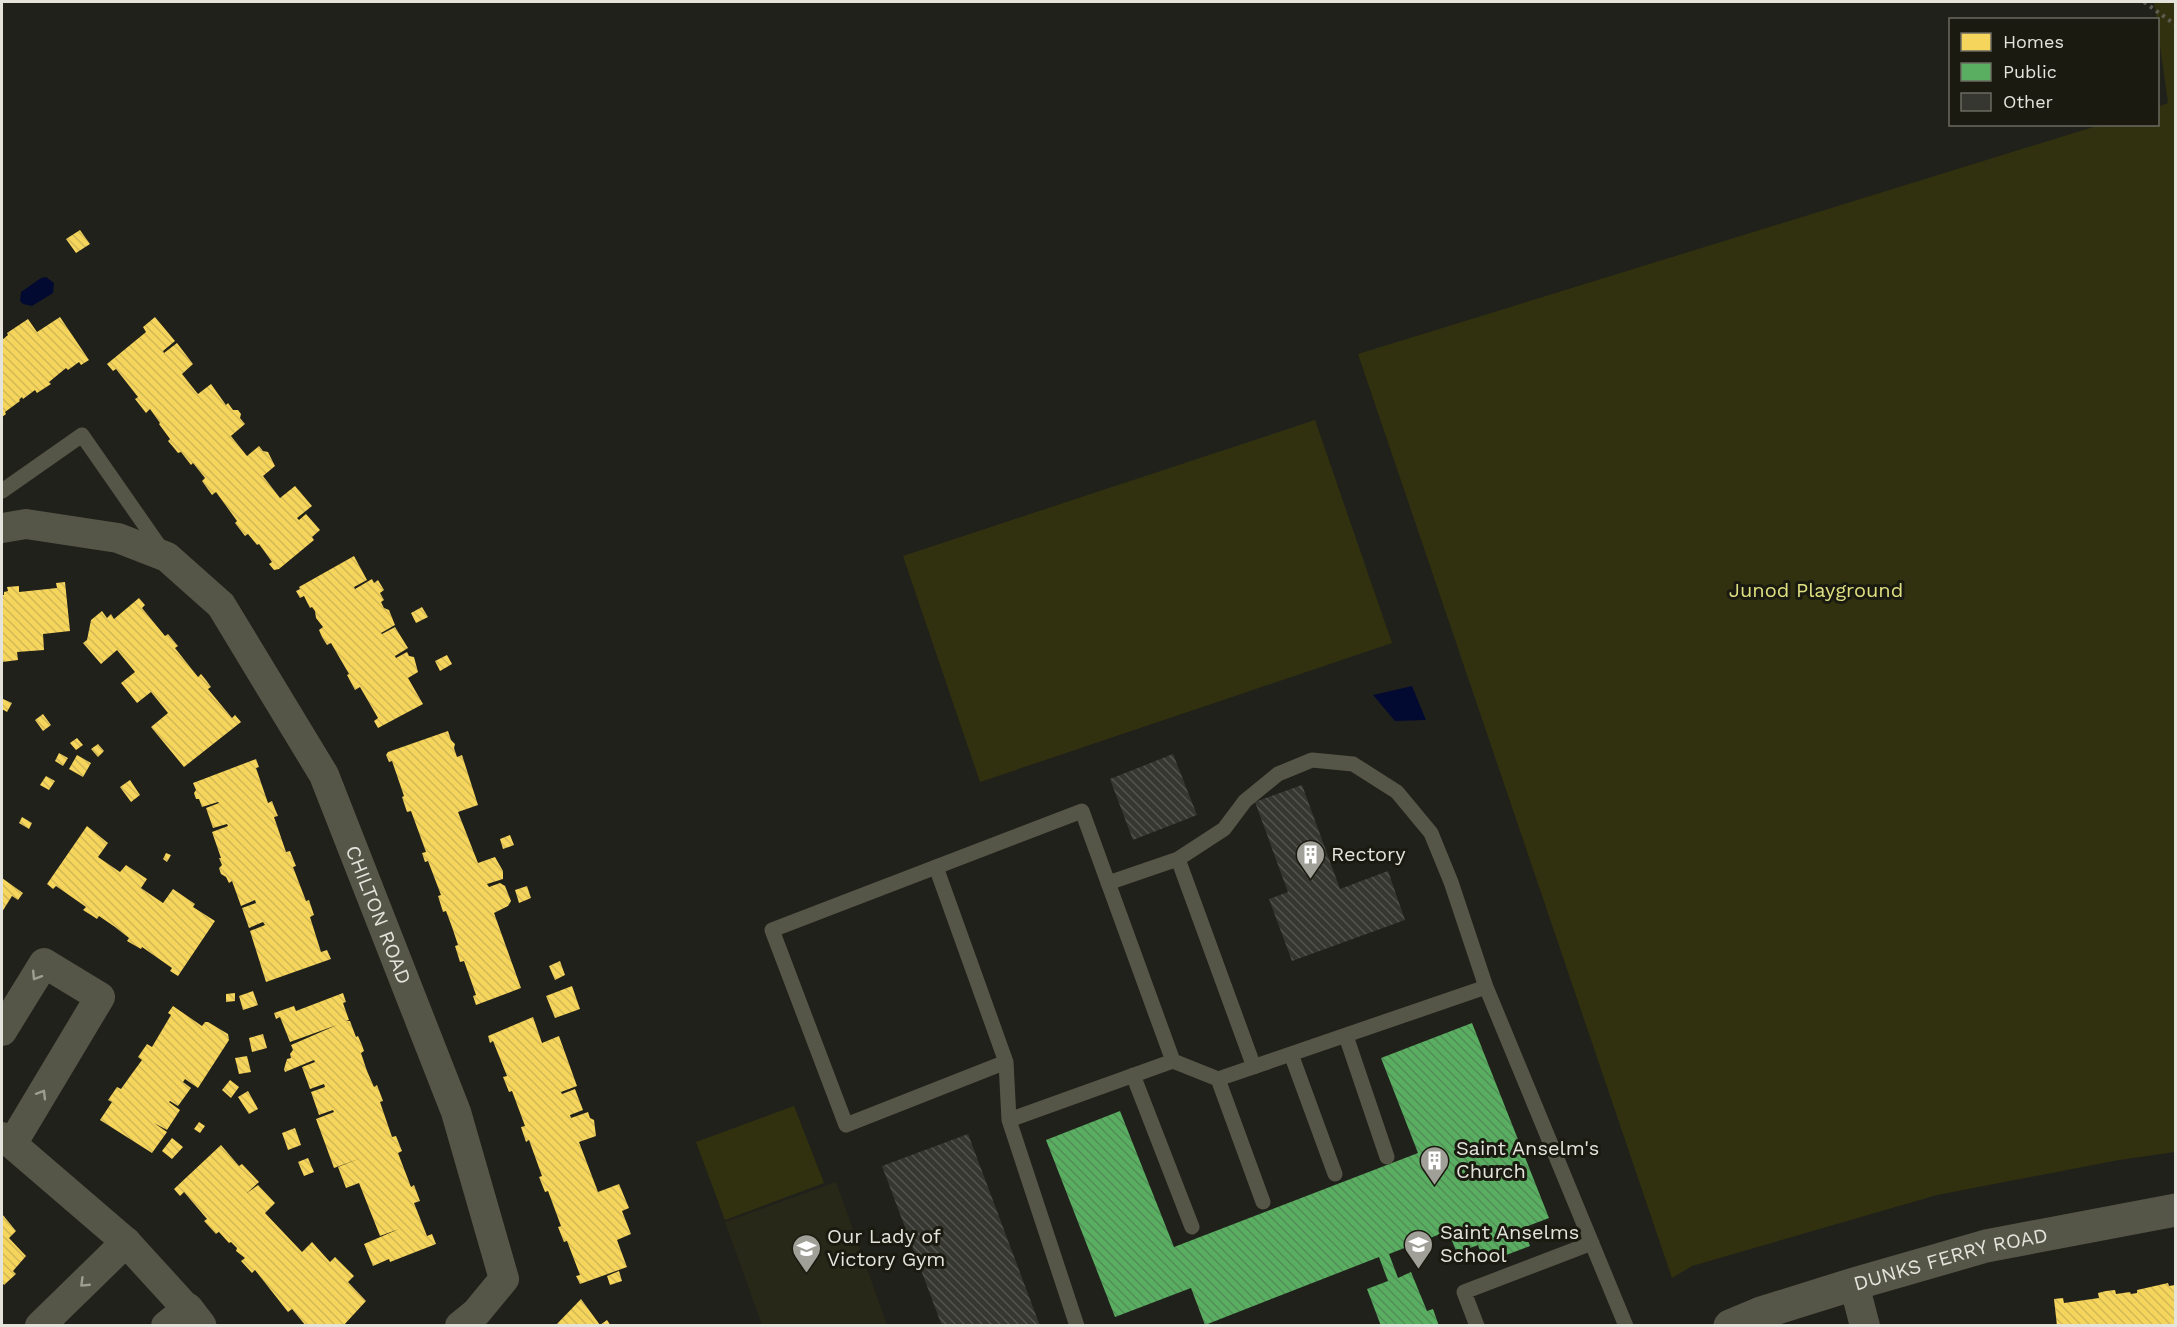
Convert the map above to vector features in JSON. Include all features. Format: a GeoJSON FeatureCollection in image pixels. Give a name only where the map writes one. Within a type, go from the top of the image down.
{"type":"FeatureCollection","features":[{"type":"Feature","properties":{"kind":"street","name":"CHILTON ROAD"},"geometry":{"type":"LineString","coordinates":[[2,528],[26,524],[118,538],[167,557],[220,605],[324,775],[456,1112],[504,1279],[476,1313],[460,1326]]}},
{"type":"Feature","properties":{"kind":"street"},"geometry":{"type":"LineString","coordinates":[[2,1031],[44,963],[100,997],[7,1141],[130,1247],[184,1320]]}},
{"type":"Feature","properties":{"kind":"street","name":"DUNKS FERRY ROAD"},"geometry":{"type":"LineString","coordinates":[[1730,1326],[1763,1319],[1854,1284],[1986,1246],[2175,1210]]}},
{"type":"Feature","properties":{"kind":"street"},"geometry":{"type":"LineString","coordinates":[[40,1326],[130,1247]]}},
{"type":"Feature","properties":{"kind":"street"},"geometry":{"type":"LineString","coordinates":[[1854,1284],[1865,1326]]}},
{"type":"Feature","properties":{"kind":"lane"},"geometry":{"type":"LineString","coordinates":[[2,491],[82,435],[167,557]]}},
{"type":"Feature","properties":{"kind":"lane"},"geometry":{"type":"LineString","coordinates":[[1108,883],[1178,859],[1224,828],[1245,801],[1278,774],[1312,760],[1353,764],[1397,792],[1431,833],[1486,987],[1626,1326]]}},
{"type":"Feature","properties":{"kind":"lane"},"geometry":{"type":"LineString","coordinates":[[1006,1062],[846,1125],[772,930],[1082,811],[1173,1060]]}},
{"type":"Feature","properties":{"kind":"lane"},"geometry":{"type":"LineString","coordinates":[[1178,859],[1254,1067]]}},
{"type":"Feature","properties":{"kind":"lane"},"geometry":{"type":"LineString","coordinates":[[936,867],[1006,1062],[1009,1120],[1077,1326]]}},
{"type":"Feature","properties":{"kind":"lane"},"geometry":{"type":"LineString","coordinates":[[1009,1120],[1173,1060],[1218,1079],[1486,987]]}},
{"type":"Feature","properties":{"kind":"lane"},"geometry":{"type":"LineString","coordinates":[[1346,1036],[1387,1157]]}},
{"type":"Feature","properties":{"kind":"lane"},"geometry":{"type":"LineString","coordinates":[[1291,1054],[1335,1174]]}},
{"type":"Feature","properties":{"kind":"lane"},"geometry":{"type":"LineString","coordinates":[[1133,1075],[1192,1227]]}},
{"type":"Feature","properties":{"kind":"lane"},"geometry":{"type":"LineString","coordinates":[[1218,1079],[1263,1202]]}},
{"type":"Feature","properties":{"kind":"lane"},"geometry":{"type":"LineString","coordinates":[[1477,1326],[1464,1292],[1592,1243]]}},
{"type":"Feature","properties":{"kind":"path"},"geometry":{"type":"LineString","coordinates":[[2144,2],[2175,25]]}},
{"type":"Feature","properties":{"kind":"shaded area","name":"Our Lady of Victory Gym"},"geometry":{"type":"Polygon","coordinates":[[[836,1182],[887,1325],[762,1325],[725,1222],[836,1182]]]}},
{"type":"Feature","properties":{"kind":"green space","name":"Junod Playground"},"geometry":{"type":"Polygon","coordinates":[[[2154,2],[2176,2],[2175,1152],[2119,1160],[1937,1195],[1692,1266],[1672,1278],[1358,354],[2097,126],[2159,126],[2159,107],[2168,103],[2159,38],[2159,18],[2156,18],[2154,2]]]}},
{"type":"Feature","properties":{"kind":"green space"},"geometry":{"type":"Polygon","coordinates":[[[1315,420],[1392,643],[980,782],[903,556],[1315,420]]]}},
{"type":"Feature","properties":{"kind":"green space"},"geometry":{"type":"Polygon","coordinates":[[[794,1106],[824,1183],[725,1220],[696,1142],[794,1106]]]}},
{"type":"Feature","properties":{"kind":"water"},"geometry":{"type":"Polygon","coordinates":[[[46,277],[54,283],[53,293],[32,306],[23,304],[20,301],[21,292],[46,277]]]}},
{"type":"Feature","properties":{"kind":"water"},"geometry":{"type":"Polygon","coordinates":[[[1412,686],[1426,720],[1395,721],[1373,695],[1412,686]]]}},
{"type":"Feature","properties":{"kind":"building: Homes"},"geometry":{"type":"Polygon","coordinates":[[[80,230],[90,244],[76,253],[66,239],[80,230]]]}},
{"type":"Feature","properties":{"kind":"building: Homes"},"geometry":{"type":"Polygon","coordinates":[[[60,317],[89,360],[81,365],[79,362],[68,370],[66,368],[49,382],[51,384],[37,393],[35,390],[23,399],[22,397],[2,417],[2,340],[8,335],[7,333],[28,319],[37,332],[60,317]]]}},
{"type":"Feature","properties":{"kind":"building: Homes"},"geometry":{"type":"Polygon","coordinates":[[[155,317],[175,341],[163,351],[164,353],[177,343],[193,364],[182,374],[198,394],[211,384],[226,405],[228,403],[233,410],[238,410],[241,414],[240,418],[245,424],[225,441],[231,436],[247,456],[259,446],[263,451],[268,452],[275,466],[263,476],[280,498],[295,486],[312,506],[297,518],[299,520],[306,514],[320,530],[312,537],[314,540],[279,569],[274,570],[269,564],[272,562],[259,544],[257,545],[248,534],[245,536],[216,492],[212,495],[202,481],[205,478],[193,463],[191,465],[168,441],[170,439],[150,409],[146,413],[135,399],[138,397],[116,369],[113,371],[107,364],[146,332],[143,327],[155,317]]]}},
{"type":"Feature","properties":{"kind":"building: Homes"},"geometry":{"type":"Polygon","coordinates":[[[354,556],[367,580],[354,587],[355,589],[372,579],[374,583],[378,580],[384,590],[380,593],[384,600],[381,602],[384,608],[389,610],[395,625],[381,633],[395,627],[408,648],[395,656],[396,658],[407,652],[409,656],[414,657],[418,672],[408,678],[423,704],[378,728],[374,721],[378,718],[360,687],[355,690],[347,675],[349,674],[331,643],[327,645],[322,637],[319,630],[323,627],[316,618],[315,611],[312,607],[310,608],[304,596],[300,598],[296,591],[300,589],[299,587],[354,556]]]}},
{"type":"Feature","properties":{"kind":"building: Homes"},"geometry":{"type":"Polygon","coordinates":[[[65,582],[70,631],[43,634],[44,650],[17,652],[18,660],[2,662],[2,595],[8,591],[7,587],[19,586],[19,592],[57,588],[56,583],[65,582]]]}},
{"type":"Feature","properties":{"kind":"building: Homes"},"geometry":{"type":"Polygon","coordinates":[[[139,598],[145,605],[142,608],[165,636],[168,634],[178,646],[175,648],[198,677],[201,674],[211,687],[208,689],[232,718],[235,715],[241,722],[184,767],[151,727],[168,713],[151,692],[137,703],[121,683],[135,672],[117,650],[101,664],[83,643],[87,640],[91,620],[102,611],[107,618],[111,614],[114,619],[139,598]]]}},
{"type":"Feature","properties":{"kind":"building: Homes"},"geometry":{"type":"Polygon","coordinates":[[[422,607],[428,617],[416,623],[411,613],[422,607]]]}},
{"type":"Feature","properties":{"kind":"building: Homes"},"geometry":{"type":"Polygon","coordinates":[[[447,655],[452,664],[440,671],[435,661],[447,655]]]}},
{"type":"Feature","properties":{"kind":"building: Homes"},"geometry":{"type":"Polygon","coordinates":[[[3,699],[12,703],[7,712],[2,709],[3,699]]]}},
{"type":"Feature","properties":{"kind":"building: Homes"},"geometry":{"type":"Polygon","coordinates":[[[43,714],[51,725],[43,731],[35,720],[43,714]]]}},
{"type":"Feature","properties":{"kind":"building: Homes"},"geometry":{"type":"Polygon","coordinates":[[[448,731],[455,744],[457,757],[462,755],[478,805],[458,812],[478,863],[495,857],[503,871],[503,879],[487,884],[489,887],[500,883],[505,886],[511,901],[508,906],[494,913],[521,988],[476,1005],[473,996],[476,995],[464,961],[460,962],[455,946],[458,945],[452,927],[446,911],[443,912],[438,896],[441,895],[428,861],[425,862],[422,853],[426,852],[411,811],[407,812],[392,761],[389,762],[386,755],[388,752],[448,731]]]}},
{"type":"Feature","properties":{"kind":"building: Homes"},"geometry":{"type":"Polygon","coordinates":[[[77,738],[83,745],[76,750],[70,743],[77,738]]]}},
{"type":"Feature","properties":{"kind":"building: Homes"},"geometry":{"type":"Polygon","coordinates":[[[98,744],[104,751],[98,757],[91,749],[98,744]]]}},
{"type":"Feature","properties":{"kind":"building: Homes"},"geometry":{"type":"Polygon","coordinates":[[[59,753],[68,758],[63,766],[55,761],[59,753]]]}},
{"type":"Feature","properties":{"kind":"building: Homes"},"geometry":{"type":"Polygon","coordinates":[[[77,755],[91,763],[83,777],[69,769],[77,755]]]}},
{"type":"Feature","properties":{"kind":"building: Homes"},"geometry":{"type":"Polygon","coordinates":[[[256,759],[259,767],[256,768],[268,803],[272,801],[278,816],[274,817],[286,852],[290,851],[296,866],[293,867],[306,901],[309,900],[314,915],[310,917],[321,952],[327,950],[331,959],[266,982],[250,931],[265,925],[263,922],[249,928],[242,908],[256,903],[255,900],[241,906],[232,881],[229,883],[221,874],[219,868],[222,865],[219,858],[221,858],[212,832],[228,826],[227,824],[213,828],[206,808],[219,803],[202,807],[199,799],[196,799],[193,783],[256,759]]]}},
{"type":"Feature","properties":{"kind":"building: Homes"},"geometry":{"type":"Polygon","coordinates":[[[46,776],[55,781],[49,790],[40,785],[46,776]]]}},
{"type":"Feature","properties":{"kind":"building: Homes"},"geometry":{"type":"Polygon","coordinates":[[[130,780],[140,795],[131,802],[120,787],[130,780]]]}},
{"type":"Feature","properties":{"kind":"building: Homes"},"geometry":{"type":"Polygon","coordinates":[[[22,817],[32,823],[29,829],[19,823],[22,817]]]}},
{"type":"Feature","properties":{"kind":"building: Homes"},"geometry":{"type":"Polygon","coordinates":[[[87,826],[108,843],[98,857],[120,872],[126,865],[147,879],[141,888],[163,903],[173,889],[195,904],[193,907],[215,921],[178,976],[170,971],[172,968],[142,947],[141,949],[127,941],[129,938],[115,927],[99,916],[97,919],[83,910],[86,907],[56,886],[53,889],[47,884],[87,826]]]}},
{"type":"Feature","properties":{"kind":"building: Homes"},"geometry":{"type":"Polygon","coordinates":[[[510,835],[514,845],[503,849],[500,839],[510,835]]]}},
{"type":"Feature","properties":{"kind":"building: Homes"},"geometry":{"type":"Polygon","coordinates":[[[166,853],[171,855],[167,862],[163,859],[166,853]]]}},
{"type":"Feature","properties":{"kind":"building: Homes"},"geometry":{"type":"Polygon","coordinates":[[[2,878],[23,893],[18,900],[12,896],[2,912],[2,878]]]}},
{"type":"Feature","properties":{"kind":"building: Homes"},"geometry":{"type":"Polygon","coordinates":[[[527,886],[531,898],[519,903],[515,890],[527,886]]]}},
{"type":"Feature","properties":{"kind":"building: Homes"},"geometry":{"type":"Polygon","coordinates":[[[560,961],[565,975],[555,980],[549,966],[560,961]]]}},
{"type":"Feature","properties":{"kind":"building: Homes"},"geometry":{"type":"Polygon","coordinates":[[[572,986],[580,1009],[555,1018],[546,996],[572,986]]]}},
{"type":"Feature","properties":{"kind":"building: Homes"},"geometry":{"type":"Polygon","coordinates":[[[253,991],[258,1005],[243,1010],[239,996],[253,991]]]}},
{"type":"Feature","properties":{"kind":"building: Homes"},"geometry":{"type":"Polygon","coordinates":[[[235,993],[235,1001],[226,1002],[226,994],[235,993]]]}},
{"type":"Feature","properties":{"kind":"building: Homes"},"geometry":{"type":"Polygon","coordinates":[[[343,993],[346,1002],[343,1003],[349,1020],[346,1021],[350,1021],[362,1045],[364,1051],[361,1053],[367,1071],[374,1087],[377,1085],[383,1101],[380,1102],[392,1137],[396,1136],[402,1151],[398,1153],[411,1187],[414,1185],[420,1201],[414,1203],[427,1236],[432,1234],[436,1244],[390,1262],[389,1259],[373,1266],[364,1244],[399,1229],[380,1236],[359,1183],[346,1188],[338,1167],[361,1158],[334,1168],[316,1119],[334,1112],[333,1110],[319,1115],[311,1092],[325,1087],[324,1084],[310,1089],[302,1067],[315,1062],[314,1060],[285,1072],[284,1069],[287,1059],[291,1058],[290,1054],[293,1050],[291,1045],[337,1025],[290,1042],[280,1017],[276,1019],[274,1013],[294,1006],[296,1011],[343,993]]]}},
{"type":"Feature","properties":{"kind":"building: Homes"},"geometry":{"type":"Polygon","coordinates":[[[173,1006],[202,1026],[208,1022],[228,1034],[229,1040],[198,1088],[185,1079],[183,1082],[191,1088],[178,1106],[169,1102],[180,1110],[167,1130],[154,1123],[167,1132],[152,1153],[100,1120],[112,1102],[108,1100],[117,1087],[121,1089],[142,1060],[138,1057],[147,1044],[152,1047],[171,1015],[168,1013],[173,1006]]]}},
{"type":"Feature","properties":{"kind":"building: Homes"},"geometry":{"type":"Polygon","coordinates":[[[533,1017],[542,1043],[559,1036],[577,1086],[561,1092],[562,1094],[575,1089],[583,1110],[570,1115],[571,1118],[588,1112],[590,1118],[594,1120],[596,1136],[579,1142],[598,1192],[619,1184],[629,1208],[622,1211],[631,1234],[617,1240],[627,1267],[580,1284],[576,1276],[580,1275],[567,1241],[564,1242],[558,1227],[561,1226],[548,1191],[545,1192],[539,1177],[542,1176],[529,1140],[526,1142],[521,1127],[525,1126],[512,1091],[509,1092],[503,1077],[507,1076],[493,1041],[490,1043],[488,1036],[533,1017]]]}},
{"type":"Feature","properties":{"kind":"building: Homes"},"geometry":{"type":"Polygon","coordinates":[[[263,1034],[267,1048],[252,1052],[249,1038],[263,1034]]]}},
{"type":"Feature","properties":{"kind":"building: Homes"},"geometry":{"type":"Polygon","coordinates":[[[247,1056],[251,1072],[239,1074],[235,1058],[247,1056]]]}},
{"type":"Feature","properties":{"kind":"building: Homes"},"geometry":{"type":"Polygon","coordinates":[[[230,1080],[239,1087],[231,1098],[222,1090],[230,1080]]]}},
{"type":"Feature","properties":{"kind":"building: Homes"},"geometry":{"type":"Polygon","coordinates":[[[248,1091],[258,1109],[249,1114],[238,1097],[248,1091]]]}},
{"type":"Feature","properties":{"kind":"building: Homes"},"geometry":{"type":"Polygon","coordinates":[[[199,1122],[205,1126],[200,1133],[194,1129],[199,1122]]]}},
{"type":"Feature","properties":{"kind":"building: Homes"},"geometry":{"type":"Polygon","coordinates":[[[295,1128],[301,1145],[288,1150],[282,1133],[295,1128]]]}},
{"type":"Feature","properties":{"kind":"building: Homes"},"geometry":{"type":"Polygon","coordinates":[[[172,1138],[183,1147],[172,1159],[162,1151],[172,1138]]]}},
{"type":"Feature","properties":{"kind":"building: Homes"},"geometry":{"type":"Polygon","coordinates":[[[221,1145],[239,1166],[242,1164],[259,1182],[247,1193],[258,1185],[275,1203],[265,1213],[302,1252],[312,1242],[330,1262],[335,1257],[354,1276],[348,1282],[366,1301],[343,1326],[306,1326],[292,1309],[288,1312],[255,1270],[252,1273],[241,1261],[245,1258],[236,1251],[237,1248],[231,1242],[229,1243],[220,1231],[216,1234],[204,1221],[207,1219],[184,1192],[180,1196],[174,1189],[221,1145]]]}},
{"type":"Feature","properties":{"kind":"building: Homes"},"geometry":{"type":"Polygon","coordinates":[[[308,1158],[314,1172],[304,1176],[298,1162],[308,1158]]]}},
{"type":"Feature","properties":{"kind":"building: Homes"},"geometry":{"type":"Polygon","coordinates":[[[2,1214],[16,1231],[9,1238],[26,1256],[13,1271],[16,1274],[4,1285],[2,1282],[2,1214]]]}},
{"type":"Feature","properties":{"kind":"building: Homes"},"geometry":{"type":"Polygon","coordinates":[[[619,1271],[622,1281],[610,1285],[607,1276],[619,1271]]]}},
{"type":"Feature","properties":{"kind":"building: Homes"},"geometry":{"type":"Polygon","coordinates":[[[2168,1283],[2169,1286],[2175,1285],[2175,1326],[2057,1326],[2054,1299],[2063,1298],[2064,1303],[2099,1298],[2098,1293],[2115,1290],[2116,1294],[2130,1292],[2131,1294],[2137,1293],[2137,1290],[2168,1283]]]}},
{"type":"Feature","properties":{"kind":"building: Homes"},"geometry":{"type":"Polygon","coordinates":[[[581,1299],[600,1325],[607,1320],[611,1326],[555,1326],[581,1299]]]}},
{"type":"Feature","properties":{"kind":"building: Public","name":"Saint Anselm's Church"},"geometry":{"type":"Polygon","coordinates":[[[1472,1023],[1549,1218],[1523,1228],[1530,1246],[1485,1263],[1478,1245],[1457,1253],[1448,1231],[1389,1254],[1398,1278],[1411,1272],[1427,1311],[1433,1309],[1439,1326],[1381,1326],[1367,1289],[1388,1281],[1379,1257],[1205,1325],[1191,1288],[1115,1317],[1046,1140],[1120,1111],[1174,1247],[1418,1153],[1381,1058],[1472,1023]]]}},
{"type":"Feature","properties":{"kind":"building: Other"},"geometry":{"type":"Polygon","coordinates":[[[1173,754],[1197,815],[1133,840],[1110,779],[1173,754]]]}},
{"type":"Feature","properties":{"kind":"building: Other","name":"Rectory"},"geometry":{"type":"Polygon","coordinates":[[[1302,785],[1340,889],[1388,871],[1405,920],[1292,961],[1269,899],[1288,892],[1255,802],[1302,785]]]}},
{"type":"Feature","properties":{"kind":"building: Other"},"geometry":{"type":"Polygon","coordinates":[[[968,1134],[1040,1326],[942,1326],[882,1166],[968,1134]]]}},
{"type":"Feature","properties":{"kind":"place","name":"Rectory"},"geometry":{"type":"Point","coordinates":[1310,880]}},
{"type":"Feature","properties":{"kind":"place","name":"Saint Anselm's Church"},"geometry":{"type":"Point","coordinates":[1435,1186]}},
{"type":"Feature","properties":{"kind":"place","name":"Saint Anselms School"},"geometry":{"type":"Point","coordinates":[1419,1270]}},
{"type":"Feature","properties":{"kind":"place","name":"Our Lady of Victory Gym"},"geometry":{"type":"Point","coordinates":[806,1274]}}]}
